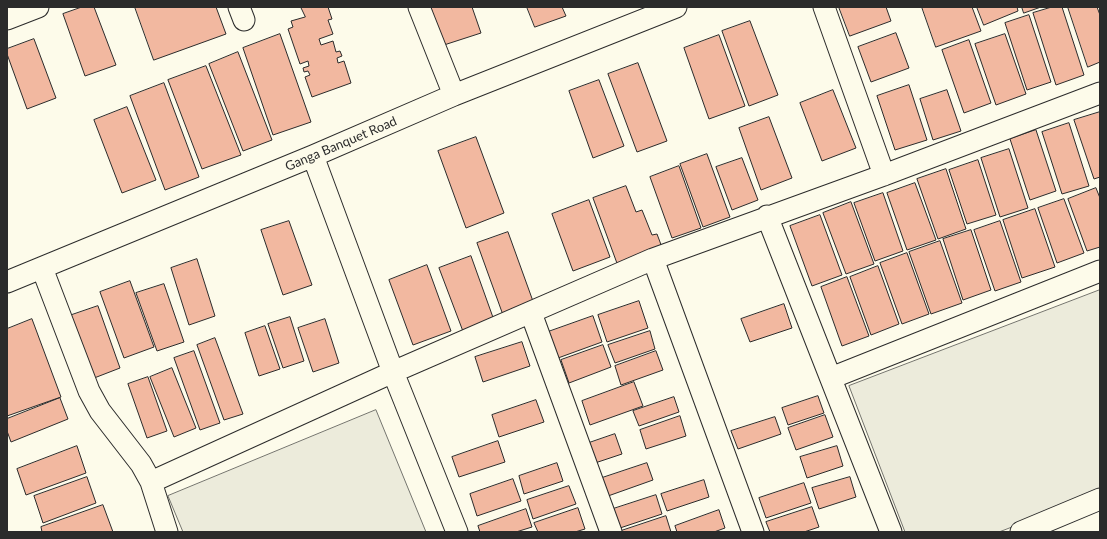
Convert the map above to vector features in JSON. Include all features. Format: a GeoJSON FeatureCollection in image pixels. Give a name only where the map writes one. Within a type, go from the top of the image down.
{"type":"FeatureCollection","features":[{"type":"Feature","properties":{"kind":"street"},"geometry":{"type":"LineString","coordinates":[[7,19],[38,7]]}},
{"type":"Feature","properties":{"kind":"street"},"geometry":{"type":"LineString","coordinates":[[418,7],[454,96]]}},
{"type":"Feature","properties":{"kind":"street","name":"Ganga Banquet Road"},"geometry":{"type":"LineString","coordinates":[[7,282],[313,156],[454,96],[676,7]]}},
{"type":"Feature","properties":{"kind":"street"},"geometry":{"type":"LineString","coordinates":[[824,7],[884,175]]}},
{"type":"Feature","properties":{"kind":"street"},"geometry":{"type":"LineString","coordinates":[[151,482],[393,372],[653,259],[767,216],[884,175],[1100,93]]}},
{"type":"Feature","properties":{"kind":"street"},"geometry":{"type":"LineString","coordinates":[[313,156],[393,372],[458,532]]}},
{"type":"Feature","properties":{"kind":"street"},"geometry":{"type":"LineString","coordinates":[[767,216],[891,532]]}},
{"type":"Feature","properties":{"kind":"street"},"geometry":{"type":"LineString","coordinates":[[653,259],[753,532]]}},
{"type":"Feature","properties":{"kind":"street"},"geometry":{"type":"LineString","coordinates":[[42,268],[89,391],[100,410],[141,464],[151,482],[167,532]]}},
{"type":"Feature","properties":{"kind":"street"},"geometry":{"type":"LineString","coordinates":[[831,378],[1100,271]]}},
{"type":"Feature","properties":{"kind":"street"},"geometry":{"type":"LineString","coordinates":[[531,313],[611,532]]}},
{"type":"Feature","properties":{"kind":"street"},"geometry":{"type":"LineString","coordinates":[[1021,532],[1100,501]]}},
{"type":"Feature","properties":{"kind":"shaded area"},"geometry":{"type":"Polygon","coordinates":[[[1100,290],[1100,493],[999,532],[905,532],[849,386],[1100,290]]]}},
{"type":"Feature","properties":{"kind":"shaded area"},"geometry":{"type":"Polygon","coordinates":[[[376,410],[426,532],[183,532],[168,496],[376,410]]]}},
{"type":"Feature","properties":{"kind":"building"},"geometry":{"type":"Polygon","coordinates":[[[82,7],[94,7],[116,65],[85,76],[63,14],[82,7]]]}},
{"type":"Feature","properties":{"kind":"building"},"geometry":{"type":"Polygon","coordinates":[[[135,7],[216,7],[226,34],[154,60],[135,7]]]}},
{"type":"Feature","properties":{"kind":"building"},"geometry":{"type":"Polygon","coordinates":[[[301,7],[328,7],[332,19],[328,20],[333,34],[319,39],[321,45],[333,41],[336,52],[340,51],[342,56],[337,58],[338,63],[344,61],[351,83],[312,97],[305,77],[310,75],[308,71],[304,72],[303,68],[309,66],[308,61],[300,64],[288,29],[293,27],[291,21],[305,17],[301,7]]]}},
{"type":"Feature","properties":{"kind":"building"},"geometry":{"type":"Polygon","coordinates":[[[431,7],[472,7],[481,33],[444,45],[431,7]]]}},
{"type":"Feature","properties":{"kind":"building"},"geometry":{"type":"Polygon","coordinates":[[[527,7],[562,7],[566,16],[535,27],[527,7]]]}},
{"type":"Feature","properties":{"kind":"building"},"geometry":{"type":"Polygon","coordinates":[[[839,7],[886,7],[891,21],[850,36],[839,7]]]}},
{"type":"Feature","properties":{"kind":"building"},"geometry":{"type":"Polygon","coordinates":[[[922,7],[972,7],[981,31],[936,47],[922,7]]]}},
{"type":"Feature","properties":{"kind":"building"},"geometry":{"type":"Polygon","coordinates":[[[977,7],[1017,7],[1018,11],[984,25],[977,7]]]}},
{"type":"Feature","properties":{"kind":"building"},"geometry":{"type":"Polygon","coordinates":[[[1022,7],[1041,7],[1024,13],[1022,7]]]}},
{"type":"Feature","properties":{"kind":"building"},"geometry":{"type":"Polygon","coordinates":[[[1052,7],[1062,7],[1084,75],[1056,85],[1033,13],[1052,7]]]}},
{"type":"Feature","properties":{"kind":"building"},"geometry":{"type":"Polygon","coordinates":[[[1068,7],[1097,7],[1100,15],[1100,62],[1088,67],[1068,7]]]}},
{"type":"Feature","properties":{"kind":"building"},"geometry":{"type":"Polygon","coordinates":[[[1029,15],[1051,82],[1027,90],[1005,23],[1029,15]]]}},
{"type":"Feature","properties":{"kind":"building"},"geometry":{"type":"Polygon","coordinates":[[[750,21],[778,95],[749,106],[722,31],[750,21]]]}},
{"type":"Feature","properties":{"kind":"building"},"geometry":{"type":"Polygon","coordinates":[[[896,33],[909,68],[871,82],[858,47],[896,33]]]}},
{"type":"Feature","properties":{"kind":"building"},"geometry":{"type":"Polygon","coordinates":[[[280,34],[311,122],[273,135],[243,48],[280,34]]]}},
{"type":"Feature","properties":{"kind":"building"},"geometry":{"type":"Polygon","coordinates":[[[1005,34],[1026,94],[996,105],[975,44],[1005,34]]]}},
{"type":"Feature","properties":{"kind":"building"},"geometry":{"type":"Polygon","coordinates":[[[719,35],[745,106],[709,119],[684,48],[719,35]]]}},
{"type":"Feature","properties":{"kind":"building"},"geometry":{"type":"Polygon","coordinates":[[[34,39],[56,98],[27,109],[7,54],[7,49],[34,39]]]}},
{"type":"Feature","properties":{"kind":"building"},"geometry":{"type":"Polygon","coordinates":[[[969,40],[991,103],[964,113],[942,50],[969,40]]]}},
{"type":"Feature","properties":{"kind":"building"},"geometry":{"type":"Polygon","coordinates":[[[238,52],[272,140],[243,151],[209,64],[238,52]]]}},
{"type":"Feature","properties":{"kind":"building"},"geometry":{"type":"Polygon","coordinates":[[[638,63],[667,141],[637,152],[608,74],[638,63]]]}},
{"type":"Feature","properties":{"kind":"building"},"geometry":{"type":"Polygon","coordinates":[[[206,66],[241,155],[202,169],[168,80],[206,66]]]}},
{"type":"Feature","properties":{"kind":"building"},"geometry":{"type":"Polygon","coordinates":[[[599,80],[624,146],[593,158],[569,91],[599,80]]]}},
{"type":"Feature","properties":{"kind":"building"},"geometry":{"type":"Polygon","coordinates":[[[164,83],[199,177],[165,190],[130,96],[164,83]]]}},
{"type":"Feature","properties":{"kind":"building"},"geometry":{"type":"Polygon","coordinates":[[[909,85],[927,140],[895,150],[877,96],[909,85]]]}},
{"type":"Feature","properties":{"kind":"building"},"geometry":{"type":"Polygon","coordinates":[[[833,90],[856,148],[822,161],[800,103],[833,90]]]}},
{"type":"Feature","properties":{"kind":"building"},"geometry":{"type":"Polygon","coordinates":[[[947,90],[961,131],[933,140],[920,99],[947,90]]]}},
{"type":"Feature","properties":{"kind":"building"},"geometry":{"type":"Polygon","coordinates":[[[127,107],[156,180],[122,193],[94,120],[127,107]]]}},
{"type":"Feature","properties":{"kind":"building"},"geometry":{"type":"Polygon","coordinates":[[[1100,112],[1100,177],[1094,179],[1074,120],[1100,112]]]}},
{"type":"Feature","properties":{"kind":"building"},"geometry":{"type":"Polygon","coordinates":[[[769,117],[792,178],[761,190],[739,128],[769,117]]]}},
{"type":"Feature","properties":{"kind":"building"},"geometry":{"type":"Polygon","coordinates":[[[1069,123],[1089,186],[1062,194],[1042,132],[1069,123]]]}},
{"type":"Feature","properties":{"kind":"building"},"geometry":{"type":"Polygon","coordinates":[[[1036,130],[1056,191],[1030,200],[1010,139],[1036,130]]]}},
{"type":"Feature","properties":{"kind":"building"},"geometry":{"type":"Polygon","coordinates":[[[476,137],[504,213],[466,228],[438,151],[476,137]]]}},
{"type":"Feature","properties":{"kind":"building"},"geometry":{"type":"Polygon","coordinates":[[[1009,149],[1028,208],[1000,217],[981,158],[1009,149]]]}},
{"type":"Feature","properties":{"kind":"building"},"geometry":{"type":"Polygon","coordinates":[[[707,154],[730,217],[703,227],[680,164],[707,154]]]}},
{"type":"Feature","properties":{"kind":"building"},"geometry":{"type":"Polygon","coordinates":[[[742,158],[758,200],[732,210],[716,167],[742,158]]]}},
{"type":"Feature","properties":{"kind":"building"},"geometry":{"type":"Polygon","coordinates":[[[978,160],[996,215],[967,224],[949,170],[978,160]]]}},
{"type":"Feature","properties":{"kind":"building"},"geometry":{"type":"Polygon","coordinates":[[[679,166],[701,228],[672,238],[650,177],[679,166]]]}},
{"type":"Feature","properties":{"kind":"building"},"geometry":{"type":"Polygon","coordinates":[[[946,169],[966,229],[938,239],[917,179],[946,169]]]}},
{"type":"Feature","properties":{"kind":"building"},"geometry":{"type":"Polygon","coordinates":[[[915,183],[936,240],[907,250],[887,193],[915,183]]]}},
{"type":"Feature","properties":{"kind":"building"},"geometry":{"type":"Polygon","coordinates":[[[626,186],[636,212],[642,210],[652,235],[657,234],[663,250],[618,266],[593,198],[626,186]]]}},
{"type":"Feature","properties":{"kind":"building"},"geometry":{"type":"Polygon","coordinates":[[[1096,188],[1100,198],[1100,247],[1087,251],[1068,199],[1096,188]]]}},
{"type":"Feature","properties":{"kind":"building"},"geometry":{"type":"Polygon","coordinates":[[[883,193],[903,251],[875,261],[854,203],[883,193]]]}},
{"type":"Feature","properties":{"kind":"building"},"geometry":{"type":"Polygon","coordinates":[[[1064,199],[1084,253],[1057,263],[1038,208],[1064,199]]]}},
{"type":"Feature","properties":{"kind":"building"},"geometry":{"type":"Polygon","coordinates":[[[589,200],[610,257],[573,271],[552,214],[589,200]]]}},
{"type":"Feature","properties":{"kind":"building"},"geometry":{"type":"Polygon","coordinates":[[[851,202],[874,264],[846,274],[823,213],[851,202]]]}},
{"type":"Feature","properties":{"kind":"building"},"geometry":{"type":"Polygon","coordinates":[[[1035,209],[1055,267],[1022,278],[1003,220],[1035,209]]]}},
{"type":"Feature","properties":{"kind":"building"},"geometry":{"type":"Polygon","coordinates":[[[820,215],[842,275],[812,286],[790,226],[820,215]]]}},
{"type":"Feature","properties":{"kind":"building"},"geometry":{"type":"Polygon","coordinates":[[[289,221],[312,285],[283,295],[261,230],[289,221]]]}},
{"type":"Feature","properties":{"kind":"building"},"geometry":{"type":"Polygon","coordinates":[[[1000,221],[1021,282],[995,291],[974,230],[1000,221]]]}},
{"type":"Feature","properties":{"kind":"building"},"geometry":{"type":"Polygon","coordinates":[[[971,230],[991,290],[963,300],[943,239],[971,230]]]}},
{"type":"Feature","properties":{"kind":"building"},"geometry":{"type":"Polygon","coordinates":[[[508,232],[534,304],[503,315],[477,243],[508,232]]]}},
{"type":"Feature","properties":{"kind":"building"},"geometry":{"type":"Polygon","coordinates":[[[940,241],[962,303],[931,314],[909,252],[940,241]]]}},
{"type":"Feature","properties":{"kind":"building"},"geometry":{"type":"Polygon","coordinates":[[[907,253],[929,314],[902,324],[880,263],[907,253]]]}},
{"type":"Feature","properties":{"kind":"building"},"geometry":{"type":"Polygon","coordinates":[[[471,256],[495,323],[464,334],[439,268],[471,256]]]}},
{"type":"Feature","properties":{"kind":"building"},"geometry":{"type":"Polygon","coordinates":[[[197,259],[215,316],[189,325],[171,268],[197,259]]]}},
{"type":"Feature","properties":{"kind":"building"},"geometry":{"type":"Polygon","coordinates":[[[427,265],[451,331],[413,345],[389,280],[427,265]]]}},
{"type":"Feature","properties":{"kind":"building"},"geometry":{"type":"Polygon","coordinates":[[[878,266],[899,324],[871,335],[850,277],[878,266]]]}},
{"type":"Feature","properties":{"kind":"building"},"geometry":{"type":"Polygon","coordinates":[[[847,277],[869,336],[842,346],[821,287],[847,277]]]}},
{"type":"Feature","properties":{"kind":"building"},"geometry":{"type":"Polygon","coordinates":[[[130,281],[154,347],[124,358],[100,292],[130,281]]]}},
{"type":"Feature","properties":{"kind":"building"},"geometry":{"type":"Polygon","coordinates":[[[164,284],[184,342],[157,351],[136,293],[164,284]]]}},
{"type":"Feature","properties":{"kind":"building"},"geometry":{"type":"Polygon","coordinates":[[[639,301],[648,328],[607,342],[598,315],[639,301]]]}},
{"type":"Feature","properties":{"kind":"building"},"geometry":{"type":"Polygon","coordinates":[[[784,304],[792,328],[750,342],[741,319],[784,304]]]}},
{"type":"Feature","properties":{"kind":"building"},"geometry":{"type":"Polygon","coordinates":[[[98,306],[120,368],[89,380],[66,317],[98,306]]]}},
{"type":"Feature","properties":{"kind":"building"},"geometry":{"type":"Polygon","coordinates":[[[593,316],[602,342],[558,358],[548,332],[593,316]]]}},
{"type":"Feature","properties":{"kind":"building"},"geometry":{"type":"Polygon","coordinates":[[[290,317],[304,361],[283,368],[268,324],[290,317]]]}},
{"type":"Feature","properties":{"kind":"building"},"geometry":{"type":"Polygon","coordinates":[[[32,319],[61,397],[7,416],[7,329],[32,319]]]}},
{"type":"Feature","properties":{"kind":"building"},"geometry":{"type":"Polygon","coordinates":[[[325,319],[339,363],[313,372],[298,328],[325,319]]]}},
{"type":"Feature","properties":{"kind":"building"},"geometry":{"type":"Polygon","coordinates":[[[265,326],[280,369],[259,376],[245,333],[265,326]]]}},
{"type":"Feature","properties":{"kind":"building"},"geometry":{"type":"Polygon","coordinates":[[[650,331],[655,349],[615,363],[608,345],[650,331]]]}},
{"type":"Feature","properties":{"kind":"building"},"geometry":{"type":"Polygon","coordinates":[[[215,338],[243,414],[224,420],[197,345],[215,338]]]}},
{"type":"Feature","properties":{"kind":"building"},"geometry":{"type":"Polygon","coordinates":[[[522,342],[530,366],[483,382],[475,357],[522,342]]]}},
{"type":"Feature","properties":{"kind":"building"},"geometry":{"type":"Polygon","coordinates":[[[603,345],[611,367],[569,383],[561,360],[603,345]]]}},
{"type":"Feature","properties":{"kind":"building"},"geometry":{"type":"Polygon","coordinates":[[[194,351],[220,423],[200,430],[174,358],[194,351]]]}},
{"type":"Feature","properties":{"kind":"building"},"geometry":{"type":"Polygon","coordinates":[[[656,351],[663,370],[621,385],[615,366],[656,351]]]}},
{"type":"Feature","properties":{"kind":"building"},"geometry":{"type":"Polygon","coordinates":[[[172,368],[196,428],[174,437],[150,377],[172,368]]]}},
{"type":"Feature","properties":{"kind":"building"},"geometry":{"type":"Polygon","coordinates":[[[148,377],[167,431],[147,438],[128,384],[148,377]]]}},
{"type":"Feature","properties":{"kind":"building"},"geometry":{"type":"Polygon","coordinates":[[[634,382],[643,406],[590,425],[582,401],[634,382]]]}},
{"type":"Feature","properties":{"kind":"building"},"geometry":{"type":"Polygon","coordinates":[[[818,396],[824,413],[788,425],[782,408],[818,396]]]}},
{"type":"Feature","properties":{"kind":"building"},"geometry":{"type":"Polygon","coordinates":[[[674,397],[679,412],[639,426],[633,411],[674,397]]]}},
{"type":"Feature","properties":{"kind":"building"},"geometry":{"type":"Polygon","coordinates":[[[60,398],[68,419],[11,442],[7,431],[7,419],[60,398]]]}},
{"type":"Feature","properties":{"kind":"building"},"geometry":{"type":"Polygon","coordinates":[[[536,400],[544,422],[499,437],[492,415],[536,400]]]}},
{"type":"Feature","properties":{"kind":"building"},"geometry":{"type":"Polygon","coordinates":[[[825,415],[833,437],[796,450],[788,428],[825,415]]]}},
{"type":"Feature","properties":{"kind":"building"},"geometry":{"type":"Polygon","coordinates":[[[680,416],[686,436],[646,449],[640,430],[680,416]]]}},
{"type":"Feature","properties":{"kind":"building"},"geometry":{"type":"Polygon","coordinates":[[[775,417],[781,434],[738,449],[731,431],[775,417]]]}},
{"type":"Feature","properties":{"kind":"building"},"geometry":{"type":"Polygon","coordinates":[[[615,434],[622,454],[595,463],[589,443],[615,434]]]}},
{"type":"Feature","properties":{"kind":"building"},"geometry":{"type":"Polygon","coordinates":[[[498,441],[505,462],[459,477],[452,457],[498,441]]]}},
{"type":"Feature","properties":{"kind":"building"},"geometry":{"type":"Polygon","coordinates":[[[77,446],[86,473],[26,495],[17,469],[77,446]]]}},
{"type":"Feature","properties":{"kind":"building"},"geometry":{"type":"Polygon","coordinates":[[[837,446],[843,466],[807,478],[800,457],[837,446]]]}},
{"type":"Feature","properties":{"kind":"building"},"geometry":{"type":"Polygon","coordinates":[[[557,463],[563,481],[524,494],[519,476],[557,463]]]}},
{"type":"Feature","properties":{"kind":"building"},"geometry":{"type":"Polygon","coordinates":[[[647,463],[653,480],[608,496],[602,478],[647,463]]]}},
{"type":"Feature","properties":{"kind":"building"},"geometry":{"type":"Polygon","coordinates":[[[87,477],[96,503],[43,523],[34,496],[87,477]]]}},
{"type":"Feature","properties":{"kind":"building"},"geometry":{"type":"Polygon","coordinates":[[[850,477],[856,497],[819,509],[812,488],[850,477]]]}},
{"type":"Feature","properties":{"kind":"building"},"geometry":{"type":"Polygon","coordinates":[[[513,479],[521,501],[477,516],[470,494],[513,479]]]}},
{"type":"Feature","properties":{"kind":"building"},"geometry":{"type":"Polygon","coordinates":[[[704,480],[709,497],[667,511],[661,494],[704,480]]]}},
{"type":"Feature","properties":{"kind":"building"},"geometry":{"type":"Polygon","coordinates":[[[804,483],[811,503],[766,518],[759,498],[804,483]]]}},
{"type":"Feature","properties":{"kind":"building"},"geometry":{"type":"Polygon","coordinates":[[[569,486],[576,504],[533,519],[527,500],[569,486]]]}},
{"type":"Feature","properties":{"kind":"building"},"geometry":{"type":"Polygon","coordinates":[[[656,495],[662,514],[620,528],[613,509],[656,495]]]}},
{"type":"Feature","properties":{"kind":"building"},"geometry":{"type":"Polygon","coordinates":[[[103,505],[113,532],[42,532],[41,527],[103,505]]]}},
{"type":"Feature","properties":{"kind":"building"},"geometry":{"type":"Polygon","coordinates":[[[812,507],[819,527],[804,532],[770,532],[766,522],[812,507]]]}},
{"type":"Feature","properties":{"kind":"building"},"geometry":{"type":"Polygon","coordinates":[[[578,508],[585,529],[575,532],[538,532],[534,523],[578,508]]]}},
{"type":"Feature","properties":{"kind":"building"},"geometry":{"type":"Polygon","coordinates":[[[526,509],[532,527],[516,532],[480,532],[478,526],[526,509]]]}},
{"type":"Feature","properties":{"kind":"building"},"geometry":{"type":"Polygon","coordinates":[[[719,510],[725,528],[714,532],[677,532],[675,526],[719,510]]]}},
{"type":"Feature","properties":{"kind":"building"},"geometry":{"type":"Polygon","coordinates":[[[666,516],[671,532],[621,532],[621,531],[666,516]]]}}]}
